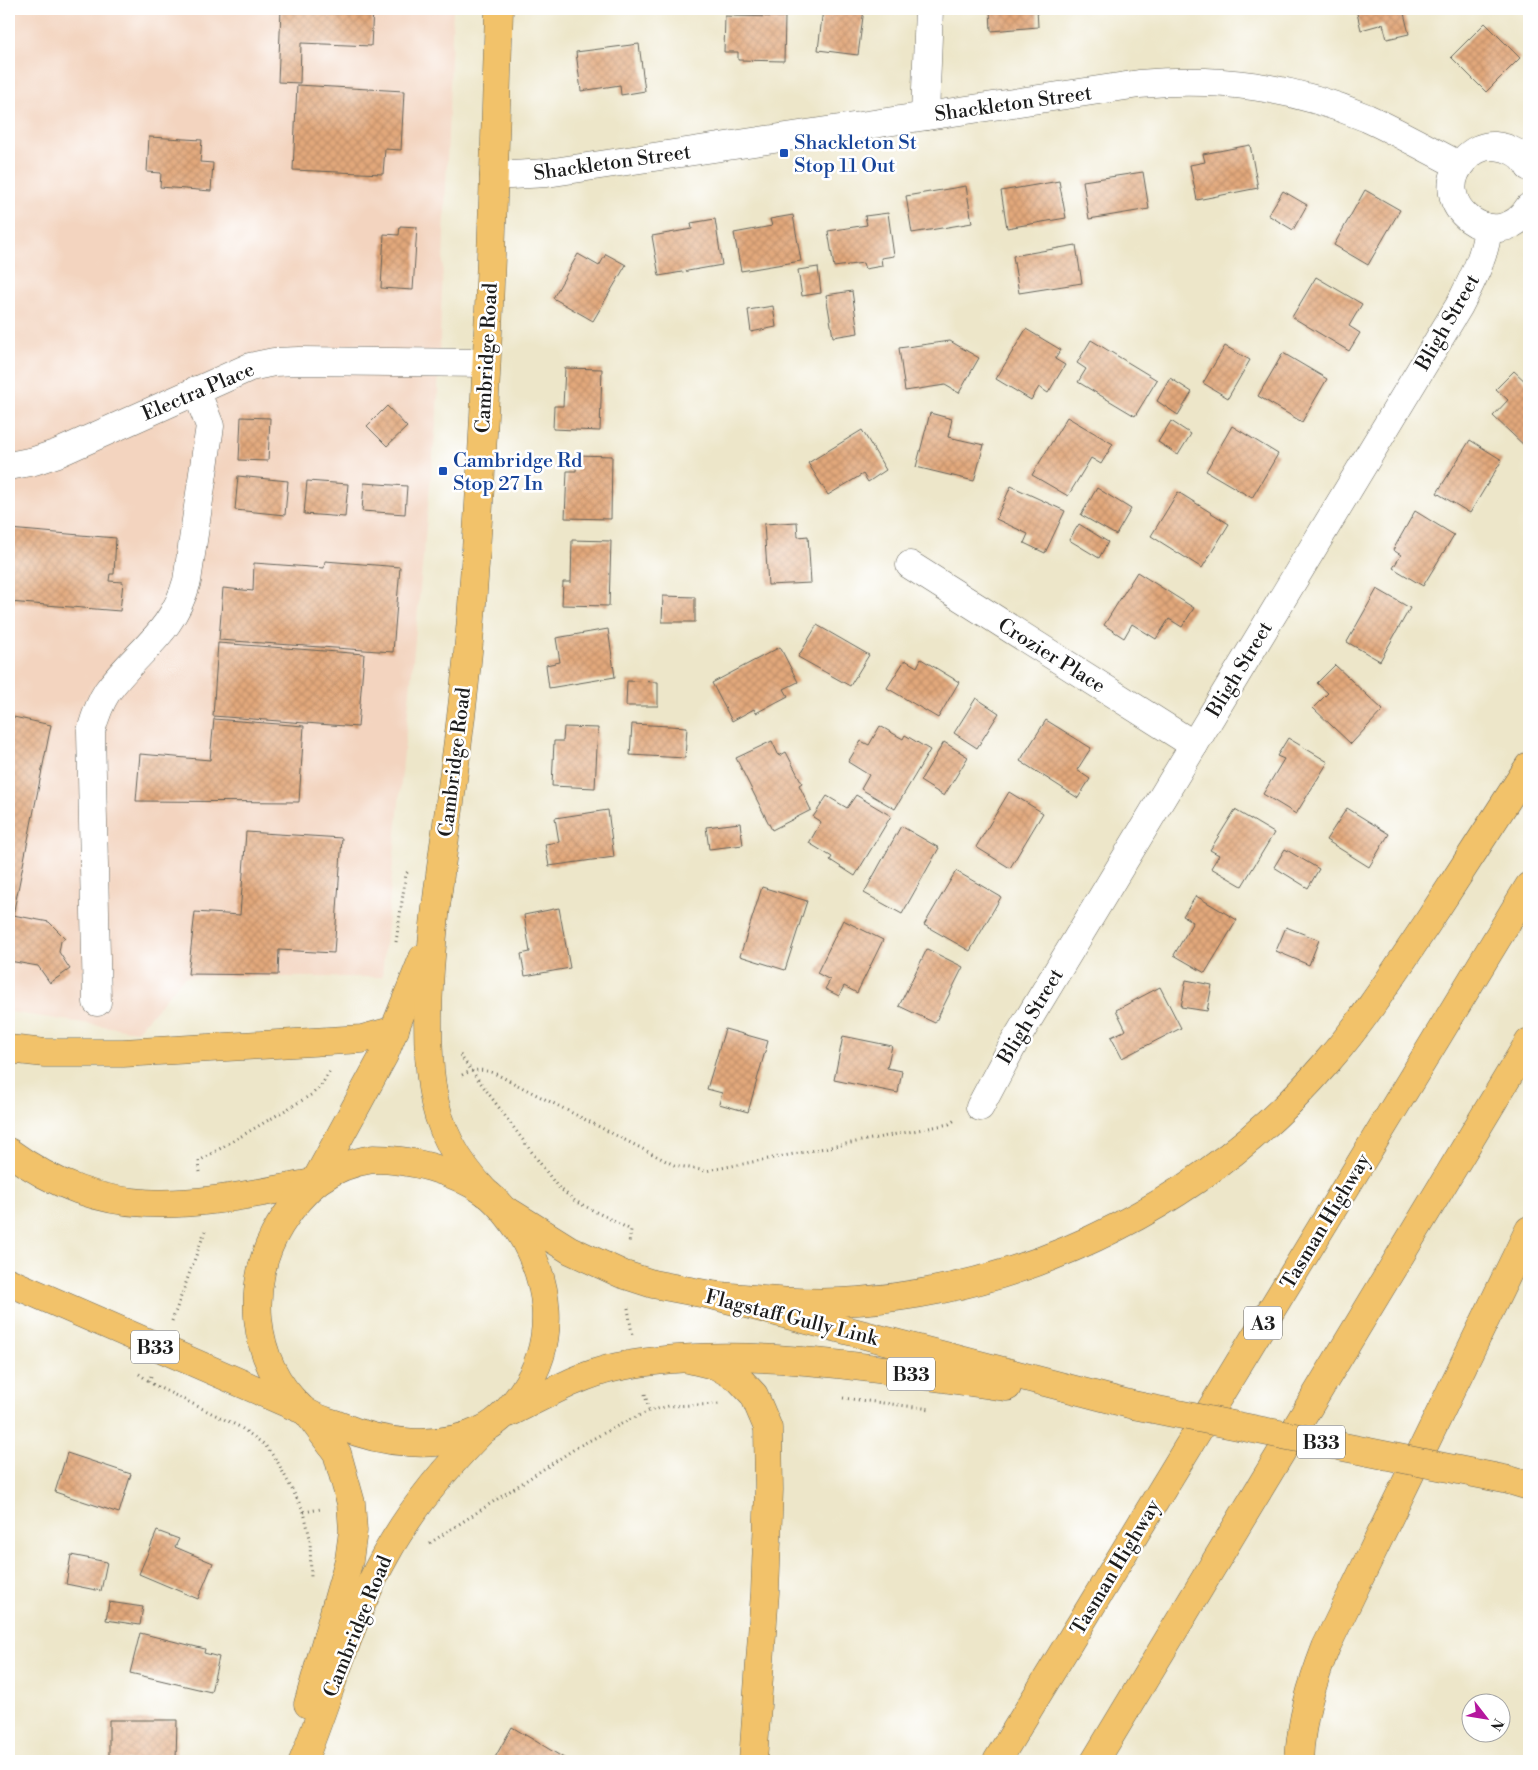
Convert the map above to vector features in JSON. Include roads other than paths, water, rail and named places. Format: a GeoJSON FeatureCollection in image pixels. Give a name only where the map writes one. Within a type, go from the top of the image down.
{"type":"FeatureCollection","features":[{"type":"Feature","properties":{"kind":"main road","name":"Cambridge Road"},"geometry":{"type":"LineString","coordinates":[[303,1761],[364,1600],[385,1556],[436,1481],[523,1390],[536,1366],[545,1332],[547,1311],[541,1277],[534,1258],[512,1221],[469,1176],[448,1142],[437,1115],[432,1089],[430,977],[435,916],[471,620],[486,363],[499,9]]}},
{"type":"Feature","properties":{"kind":"main road"},"geometry":{"type":"LineString","coordinates":[[711,1295],[800,1303],[856,1302],[892,1298],[992,1278],[1036,1263],[1092,1239],[1132,1220],[1180,1190],[1256,1133],[1327,1063],[1355,1029],[1399,966],[1529,766]]}},
{"type":"Feature","properties":{"kind":"main road","name":"Tasman Highway"},"geometry":{"type":"LineString","coordinates":[[997,1761],[1529,886]]}},
{"type":"Feature","properties":{"kind":"main road","name":"Cambridge Road"},"geometry":{"type":"LineString","coordinates":[[292,1761],[352,1544],[351,1503],[337,1453],[283,1386],[264,1348],[257,1320],[256,1294],[261,1267],[270,1242],[297,1201],[314,1182],[368,1088],[396,1030],[421,962],[435,916]]}},
{"type":"Feature","properties":{"kind":"main road"},"geometry":{"type":"LineString","coordinates":[[9,1049],[45,1053],[123,1053],[350,1040],[377,1036],[396,1030]]}},
{"type":"Feature","properties":{"kind":"main road"},"geometry":{"type":"LineString","coordinates":[[1096,1761],[1529,1042]]}},
{"type":"Feature","properties":{"kind":"main road","name":"B33"},"geometry":{"type":"LineString","coordinates":[[9,1152],[52,1179],[106,1199],[134,1204],[161,1205],[202,1202],[314,1182],[336,1168],[356,1161],[389,1159],[414,1162],[447,1173],[491,1197]]}},
{"type":"Feature","properties":{"kind":"main road","name":"Flagstaff Gully Link"},"geometry":{"type":"LineString","coordinates":[[491,1197],[570,1250],[622,1274],[652,1284],[711,1295],[1133,1405],[1522,1482]]}},
{"type":"Feature","properties":{"kind":"main road"},"geometry":{"type":"LineString","coordinates":[[1299,1761],[1300,1730],[1311,1688],[1326,1647],[1529,1230]]}},
{"type":"Feature","properties":{"kind":"main road","name":"B33"},"geometry":{"type":"LineString","coordinates":[[9,1282],[345,1428],[392,1441],[434,1441],[458,1438],[492,1424]]}},
{"type":"Feature","properties":{"kind":"main road","name":"Flagstaff Gully Link"},"geometry":{"type":"LineString","coordinates":[[492,1424],[596,1373],[637,1364],[721,1357],[808,1362],[1133,1405]]}},
{"type":"Feature","properties":{"kind":"main road"},"geometry":{"type":"LineString","coordinates":[[688,1359],[728,1370],[748,1387],[759,1404],[768,1428],[769,1490],[761,1672],[753,1761]]}},
{"type":"Feature","properties":{"kind":"street"},"geometry":{"type":"LineString","coordinates":[[924,116],[929,9]]}},
{"type":"Feature","properties":{"kind":"street","name":"Shackleton Street"},"geometry":{"type":"LineString","coordinates":[[494,176],[547,173],[1139,84],[1212,80],[1290,93],[1327,103],[1368,118],[1459,165]]}},
{"type":"Feature","properties":{"kind":"street"},"geometry":{"type":"LineString","coordinates":[[1529,164],[1518,154],[1506,148],[1492,146],[1480,148],[1468,155],[1459,165],[1453,188],[1459,210],[1477,225],[1488,228],[1502,228],[1515,222],[1529,207]]}},
{"type":"Feature","properties":{"kind":"street","name":"Bligh Street"},"geometry":{"type":"LineString","coordinates":[[980,1106],[1014,1043],[1459,306],[1479,268],[1486,248],[1488,228]]}},
{"type":"Feature","properties":{"kind":"street","name":"Electra Place"},"geometry":{"type":"LineString","coordinates":[[9,466],[34,462],[58,453],[250,367],[274,362],[486,363]]}},
{"type":"Feature","properties":{"kind":"street"},"geometry":{"type":"LineString","coordinates":[[97,1002],[91,731],[98,709],[108,692],[170,622],[181,602],[187,581],[210,426],[196,390]]}},
{"type":"Feature","properties":{"kind":"street","name":"Crozier Place"},"geometry":{"type":"LineString","coordinates":[[910,565],[1194,744]]}},
{"type":"Feature","properties":{"kind":"place","name":"Shackleton St Stop 11 Out"},"geometry":{"type":"Point","coordinates":[784,153]}},
{"type":"Feature","properties":{"kind":"place","name":"Cambridge Rd Stop 27 In"},"geometry":{"type":"Point","coordinates":[443,471]}}]}
